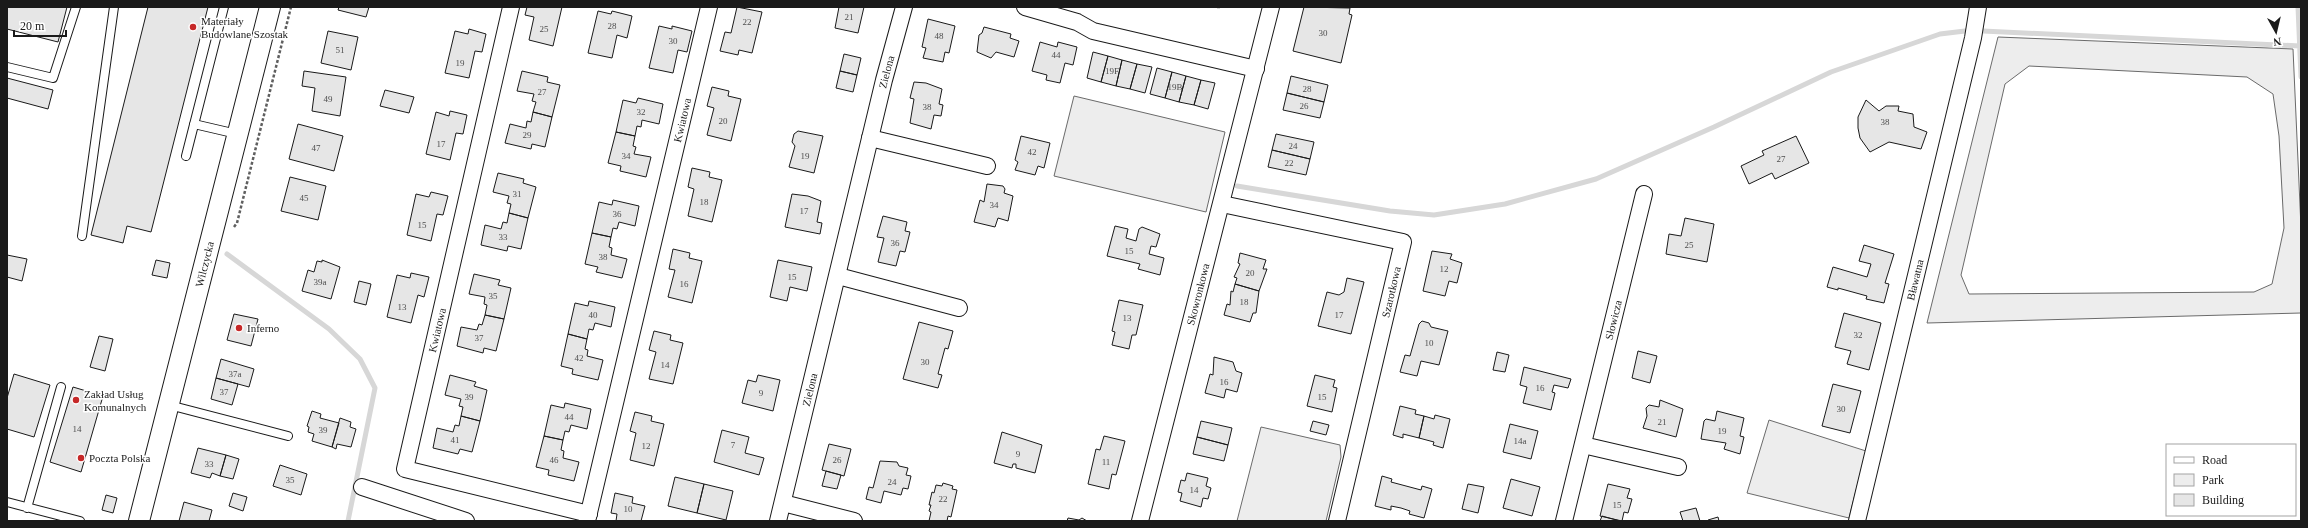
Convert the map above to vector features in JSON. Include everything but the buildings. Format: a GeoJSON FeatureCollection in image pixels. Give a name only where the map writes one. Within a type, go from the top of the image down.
{"type":"FeatureCollection","features":[{"type":"Feature","properties":{"kind":"street","name":"Wilczycka"},"geometry":{"type":"LineString","coordinates":[[139,521],[270,7]]}},
{"type":"Feature","properties":{"kind":"street","name":"Kwiatowa"},"geometry":{"type":"LineString","coordinates":[[511,7],[405,469],[588,517],[709,7]]}},
{"type":"Feature","properties":{"kind":"street","name":"Zielona"},"geometry":{"type":"LineString","coordinates":[[778,521],[870,138],[904,7]]}},
{"type":"Feature","properties":{"kind":"street"},"geometry":{"type":"LineString","coordinates":[[1025,7],[1078,22],[1092,31],[1256,69]]}},
{"type":"Feature","properties":{"kind":"street","name":"Skowronkowa"},"geometry":{"type":"LineString","coordinates":[[1140,521],[1271,7]]}},
{"type":"Feature","properties":{"kind":"street","name":"Bławatna"},"geometry":{"type":"LineString","coordinates":[[1857,521],[1974,38],[1978,7]]}},
{"type":"Feature","properties":{"kind":"street"},"geometry":{"type":"LineString","coordinates":[[870,138],[987,166]]}},
{"type":"Feature","properties":{"kind":"street","name":"Słowicza"},"geometry":{"type":"LineString","coordinates":[[1564,521],[1644,194]]}},
{"type":"Feature","properties":{"kind":"street","name":"Szarotkowa"},"geometry":{"type":"LineString","coordinates":[[1222,204],[1403,242],[1337,521]]}},
{"type":"Feature","properties":{"kind":"street"},"geometry":{"type":"LineString","coordinates":[[838,276],[959,308]]}},
{"type":"Feature","properties":{"kind":"street"},"geometry":{"type":"LineString","coordinates":[[1583,445],[1678,467]]}},
{"type":"Feature","properties":{"kind":"street"},"geometry":{"type":"LineString","coordinates":[[362,487],[466,521]]}},
{"type":"Feature","properties":{"kind":"street"},"geometry":{"type":"LineString","coordinates":[[783,503],[854,521]]}},
{"type":"Feature","properties":{"kind":"lane"},"geometry":{"type":"LineString","coordinates":[[7,67],[53,78],[76,7]]}},
{"type":"Feature","properties":{"kind":"lane"},"geometry":{"type":"LineString","coordinates":[[82,236],[114,7]]}},
{"type":"Feature","properties":{"kind":"lane"},"geometry":{"type":"LineString","coordinates":[[186,156],[224,7]]}},
{"type":"Feature","properties":{"kind":"lane"},"geometry":{"type":"LineString","coordinates":[[194,124],[238,134]]}},
{"type":"Feature","properties":{"kind":"lane"},"geometry":{"type":"LineString","coordinates":[[27,508],[61,387]]}},
{"type":"Feature","properties":{"kind":"lane"},"geometry":{"type":"LineString","coordinates":[[169,405],[288,436]]}},
{"type":"Feature","properties":{"kind":"lane"},"geometry":{"type":"LineString","coordinates":[[7,502],[80,521]]}},
{"type":"Feature","properties":{"kind":"path"},"geometry":{"type":"LineString","coordinates":[[237,223],[291,7]]}},
{"type":"Feature","properties":{"kind":"green space"},"geometry":{"type":"Polygon","coordinates":[[[1998,37],[2293,49],[2301,228],[2301,313],[1927,323],[1998,37]],[[2029,66],[2005,84],[1961,275],[1969,294],[2254,292],[2272,284],[2284,228],[2279,136],[2273,94],[2247,77],[2029,66]]]}},
{"type":"Feature","properties":{"kind":"green space"},"geometry":{"type":"Polygon","coordinates":[[[1074,96],[1225,132],[1206,212],[1054,176],[1074,96]]]}},
{"type":"Feature","properties":{"kind":"green space"},"geometry":{"type":"Polygon","coordinates":[[[1769,420],[1866,451],[1849,518],[1747,493],[1769,420]]]}},
{"type":"Feature","properties":{"kind":"green space"},"geometry":{"type":"Polygon","coordinates":[[[1261,427],[1340,445],[1341,457],[1326,521],[1237,521],[1261,427]]]}},
{"type":"Feature","properties":{"kind":"waterway"},"geometry":{"type":"LineString","coordinates":[[2298,7],[2301,77]]}},
{"type":"Feature","properties":{"kind":"waterway"},"geometry":{"type":"LineString","coordinates":[[1237,186],[1390,211],[1434,215],[1505,204],[1596,179],[1714,127],[1831,72],[1940,34],[1965,31]]}},
{"type":"Feature","properties":{"kind":"waterway"},"geometry":{"type":"LineString","coordinates":[[1983,31],[2300,46]]}},
{"type":"Feature","properties":{"kind":"waterway"},"geometry":{"type":"LineString","coordinates":[[227,254],[329,329],[360,359],[375,388],[348,521]]}},
{"type":"Feature","properties":{"kind":"place","name":"Materiały Budowlane Szostak"},"geometry":{"type":"Point","coordinates":[193,27]}},
{"type":"Feature","properties":{"kind":"place","name":"Inferno"},"geometry":{"type":"Point","coordinates":[239,328]}},
{"type":"Feature","properties":{"kind":"place","name":"Zakład Usług Komunalnych"},"geometry":{"type":"Point","coordinates":[76,400]}},
{"type":"Feature","properties":{"kind":"place","name":"Poczta Polska"},"geometry":{"type":"Point","coordinates":[81,458]}}]}
